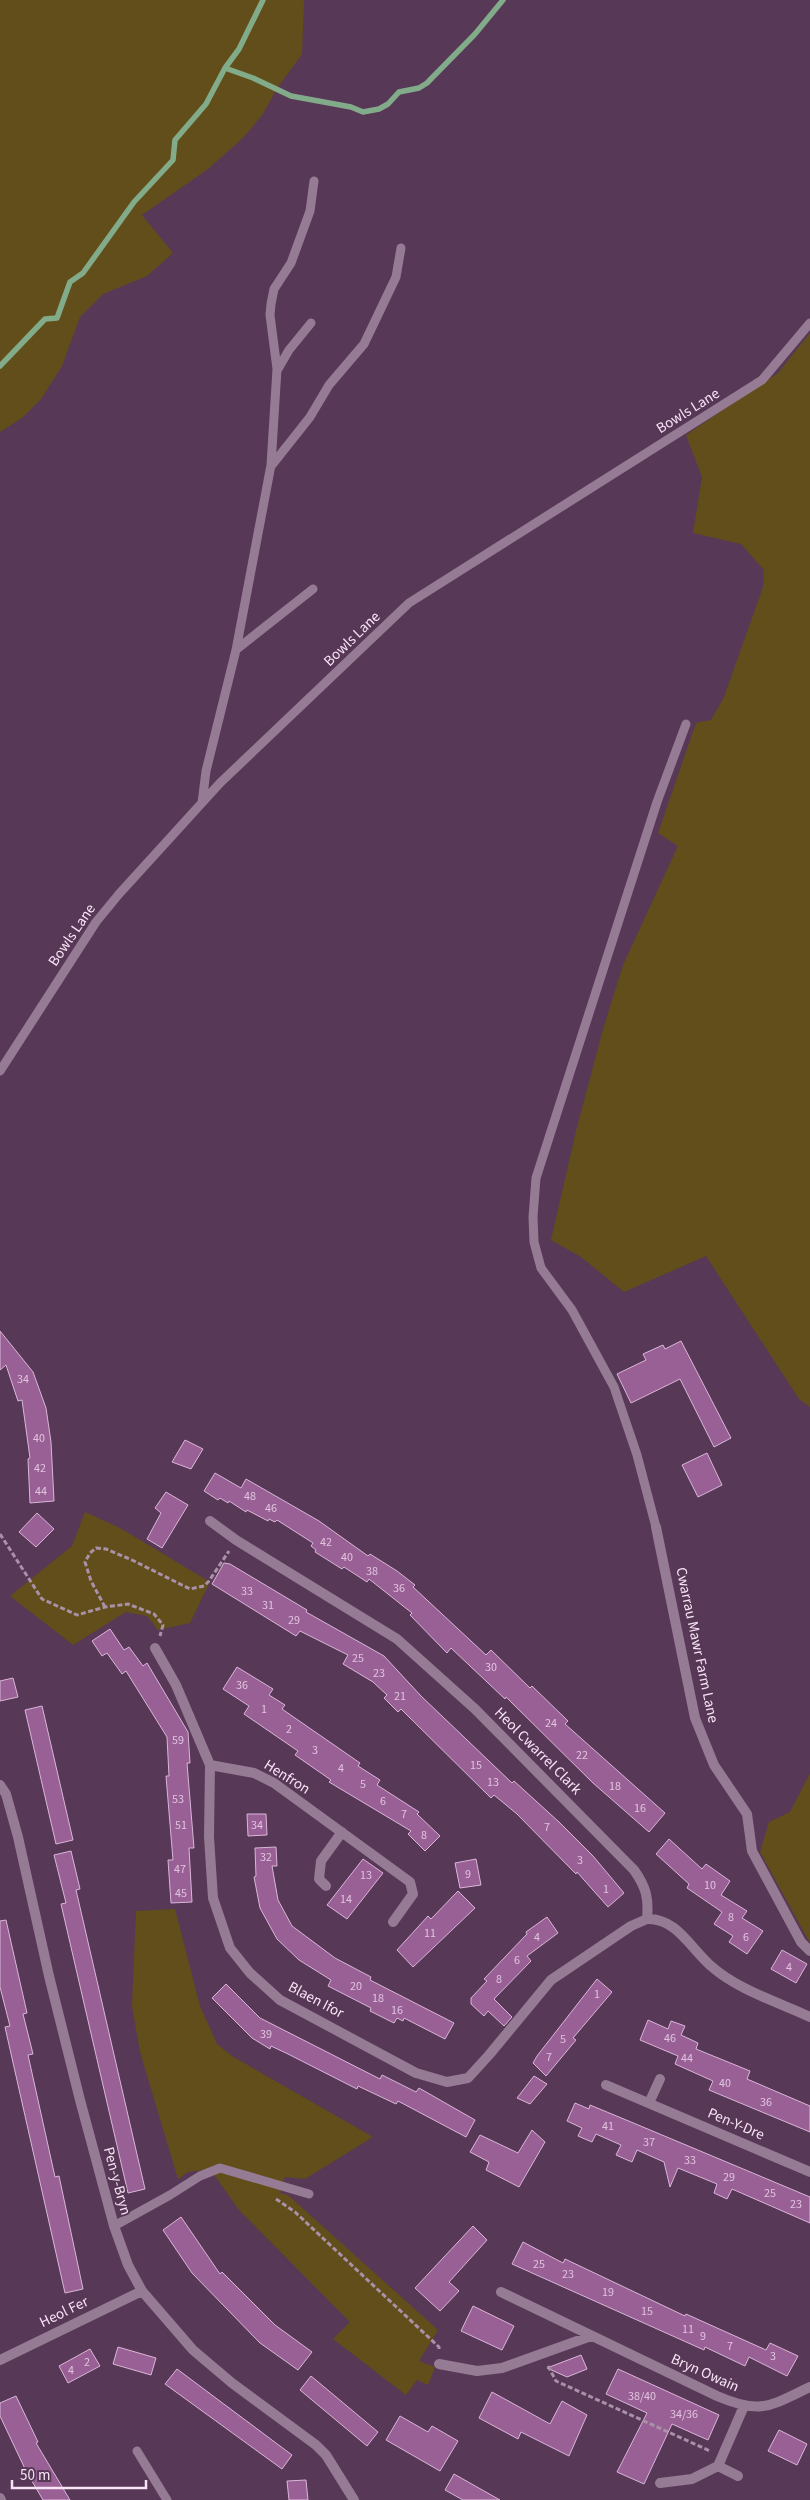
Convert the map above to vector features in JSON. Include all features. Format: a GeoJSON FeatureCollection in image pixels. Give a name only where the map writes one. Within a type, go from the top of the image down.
{"type":"FeatureCollection","features":[{"type":"Feature","properties":{"kind":"street","name":"Heol Cwarrel Clark"},"geometry":{"type":"LineString","coordinates":[[210,1521],[236,1540],[397,1639],[475,1709],[634,1870],[645,1886],[648,1895],[647,1919]]}},
{"type":"Feature","properties":{"kind":"street","name":"Cwarrau Mawr Farm Lane"},"geometry":{"type":"LineString","coordinates":[[656,1527],[695,1718],[714,1765],[747,1814],[752,1852],[801,1942],[810,1951]]}},
{"type":"Feature","properties":{"kind":"street","name":"Blaen Ifor"},"geometry":{"type":"LineString","coordinates":[[156,1648],[176,1685],[210,1765],[209,1838],[213,1898],[230,1948],[250,1973],[280,2000],[416,2073],[447,2082],[468,2078],[551,1980],[631,1926],[647,1919]]}},
{"type":"Feature","properties":{"kind":"street","name":"Henfron"},"geometry":{"type":"LineString","coordinates":[[210,1765],[254,1774],[267,1780],[410,1882],[413,1894],[393,1922]]}},
{"type":"Feature","properties":{"kind":"street","name":"Pen-y-Bryn"},"geometry":{"type":"LineString","coordinates":[[0,1785],[6,1794],[18,1837],[49,1976],[114,2226],[128,2265],[142,2291],[175,2331],[212,2367],[316,2445],[326,2455],[354,2500]]}},
{"type":"Feature","properties":{"kind":"street"},"geometry":{"type":"LineString","coordinates":[[326,1886],[319,1879],[321,1861],[342,1832]]}},
{"type":"Feature","properties":{"kind":"street"},"geometry":{"type":"LineString","coordinates":[[647,1919],[659,1919],[672,1924],[713,1968],[738,1984],[810,2017]]}},
{"type":"Feature","properties":{"kind":"street"},"geometry":{"type":"LineString","coordinates":[[649,2103],[660,2079]]}},
{"type":"Feature","properties":{"kind":"street","name":"Pen-Y-Dre"},"geometry":{"type":"LineString","coordinates":[[606,2085],[810,2172]]}},
{"type":"Feature","properties":{"kind":"street","name":"Heol Fer"},"geometry":{"type":"LineString","coordinates":[[0,2360],[142,2291]]}},
{"type":"Feature","properties":{"kind":"street","name":"Bryn Owain"},"geometry":{"type":"LineString","coordinates":[[501,2292],[718,2396],[744,2406],[763,2408],[810,2387]]}},
{"type":"Feature","properties":{"kind":"street"},"geometry":{"type":"LineString","coordinates":[[440,2364],[466,2370],[489,2371],[591,2336]]}},
{"type":"Feature","properties":{"kind":"street"},"geometry":{"type":"LineString","coordinates":[[660,2483],[692,2479],[720,2461],[744,2406]]}},
{"type":"Feature","properties":{"kind":"street"},"geometry":{"type":"LineString","coordinates":[[720,2461],[738,2476]]}},
{"type":"Feature","properties":{"kind":"lane"},"geometry":{"type":"LineString","coordinates":[[202,803],[206,770],[236,650],[271,465],[278,370],[270,315],[271,304],[274,289],[291,263],[310,212],[314,181]]}},
{"type":"Feature","properties":{"kind":"lane"},"geometry":{"type":"LineString","coordinates":[[271,465],[310,417],[329,385],[364,344],[396,277],[401,248]]}},
{"type":"Feature","properties":{"kind":"lane"},"geometry":{"type":"LineString","coordinates":[[278,370],[289,350],[311,323]]}},
{"type":"Feature","properties":{"kind":"lane","name":"Bowls Lane"},"geometry":{"type":"LineString","coordinates":[[0,1071],[96,922],[220,783],[409,603],[762,380],[810,323]]}},
{"type":"Feature","properties":{"kind":"lane"},"geometry":{"type":"LineString","coordinates":[[236,650],[313,589]]}},
{"type":"Feature","properties":{"kind":"lane"},"geometry":{"type":"LineString","coordinates":[[656,1527],[637,1455],[614,1387],[572,1310],[541,1268],[534,1242],[533,1218],[536,1178],[658,802],[686,724]]}},
{"type":"Feature","properties":{"kind":"lane"},"geometry":{"type":"LineString","coordinates":[[114,2226],[200,2176],[220,2168],[309,2194]]}},
{"type":"Feature","properties":{"kind":"lane"},"geometry":{"type":"LineString","coordinates":[[137,2451],[167,2500]]}},
{"type":"Feature","properties":{"kind":"path"},"geometry":{"type":"LineString","coordinates":[[0,1534],[42,1599],[77,1615],[105,1606],[128,1604],[154,1614],[163,1626],[156,1648]]}},
{"type":"Feature","properties":{"kind":"path"},"geometry":{"type":"LineString","coordinates":[[105,1606],[91,1581],[85,1562],[90,1553],[96,1548],[106,1549],[124,1556],[190,1589],[204,1586],[209,1582],[236,1540]]}},
{"type":"Feature","properties":{"kind":"path"},"geometry":{"type":"LineString","coordinates":[[257,2178],[263,2191],[294,2212],[438,2348],[440,2364]]}},
{"type":"Feature","properties":{"kind":"path"},"geometry":{"type":"LineString","coordinates":[[542,2354],[556,2381],[720,2461]]}},
{"type":"Feature","properties":{"kind":"shaded area"},"geometry":{"type":"Polygon","coordinates":[[[0,0],[304,0],[302,54],[276,90],[263,114],[243,138],[208,169],[142,215],[173,253],[147,276],[103,294],[80,317],[62,366],[41,399],[22,418],[0,432],[0,0]]]}},
{"type":"Feature","properties":{"kind":"shaded area"},"geometry":{"type":"Polygon","coordinates":[[[810,333],[810,1407],[799,1399],[706,1256],[624,1292],[581,1257],[551,1240],[576,1131],[603,1029],[623,965],[678,846],[658,833],[696,723],[711,720],[724,697],[763,587],[764,570],[741,544],[693,533],[702,477],[686,435],[778,373],[810,333]]]}},
{"type":"Feature","properties":{"kind":"shaded area"},"geometry":{"type":"Polygon","coordinates":[[[85,1512],[120,1528],[210,1582],[190,1623],[158,1630],[147,1616],[126,1612],[73,1645],[10,1596],[72,1546],[85,1512]]]}},
{"type":"Feature","properties":{"kind":"shaded area"},"geometry":{"type":"Polygon","coordinates":[[[810,1773],[810,1943],[760,1852],[769,1822],[790,1812],[810,1773]]]}},
{"type":"Feature","properties":{"kind":"shaded area"},"geometry":{"type":"Polygon","coordinates":[[[175,1909],[200,2006],[217,2044],[232,2056],[373,2137],[305,2179],[285,2177],[280,2193],[288,2195],[438,2330],[419,2361],[435,2367],[428,2385],[417,2380],[406,2395],[333,2339],[350,2322],[239,2210],[210,2169],[188,2172],[178,2179],[140,2052],[132,2006],[136,1911],[175,1909]]]}},
{"type":"Feature","properties":{"kind":"building"},"geometry":{"type":"Polygon","coordinates":[[[0,1331],[33,1372],[46,1408],[51,1442],[54,1501],[30,1503],[28,1459],[30,1458],[22,1400],[18,1401],[6,1365],[0,1370],[0,1331]]]}},
{"type":"Feature","properties":{"kind":"building"},"geometry":{"type":"Polygon","coordinates":[[[681,1341],[731,1438],[714,1447],[680,1379],[631,1403],[617,1374],[646,1360],[643,1354],[663,1345],[665,1349],[681,1341]]]}},
{"type":"Feature","properties":{"kind":"building"},"geometry":{"type":"Polygon","coordinates":[[[185,1440],[203,1449],[191,1469],[172,1462],[185,1440]]]}},
{"type":"Feature","properties":{"kind":"building"},"geometry":{"type":"Polygon","coordinates":[[[707,1453],[722,1485],[698,1497],[682,1465],[707,1453]]]}},
{"type":"Feature","properties":{"kind":"building"},"geometry":{"type":"Polygon","coordinates":[[[215,1473],[241,1488],[246,1479],[319,1521],[368,1556],[370,1554],[397,1571],[415,1585],[413,1587],[486,1655],[491,1650],[530,1688],[532,1686],[568,1721],[565,1724],[665,1813],[649,1832],[593,1783],[506,1697],[505,1699],[451,1648],[447,1653],[410,1615],[412,1613],[369,1579],[367,1582],[315,1552],[316,1550],[311,1546],[313,1543],[277,1520],[275,1522],[269,1519],[268,1521],[247,1510],[246,1512],[229,1501],[228,1503],[220,1498],[218,1500],[204,1491],[215,1473]]]}},
{"type":"Feature","properties":{"kind":"building"},"geometry":{"type":"Polygon","coordinates":[[[166,1492],[188,1505],[162,1548],[147,1539],[161,1513],[155,1508],[166,1492]]]}},
{"type":"Feature","properties":{"kind":"building"},"geometry":{"type":"Polygon","coordinates":[[[37,1513],[54,1529],[36,1547],[19,1532],[37,1513]]]}},
{"type":"Feature","properties":{"kind":"building"},"geometry":{"type":"Polygon","coordinates":[[[224,1563],[230,1564],[307,1610],[306,1612],[384,1656],[421,1696],[512,1783],[514,1781],[559,1822],[593,1856],[624,1893],[608,1907],[577,1872],[576,1874],[517,1814],[494,1795],[491,1798],[401,1709],[398,1712],[384,1698],[387,1695],[373,1682],[343,1664],[348,1655],[300,1631],[296,1636],[212,1584],[224,1563]]]}},
{"type":"Feature","properties":{"kind":"building"},"geometry":{"type":"Polygon","coordinates":[[[110,1629],[124,1650],[129,1647],[143,1666],[147,1663],[188,1732],[190,1763],[187,1763],[194,1848],[189,1848],[192,1902],[171,1903],[168,1860],[173,1860],[166,1776],[169,1776],[167,1737],[126,1671],[122,1674],[107,1653],[102,1656],[92,1641],[110,1629]]]}},
{"type":"Feature","properties":{"kind":"building"},"geometry":{"type":"Polygon","coordinates":[[[237,1667],[273,1689],[269,1695],[285,1705],[282,1709],[360,1763],[358,1766],[380,1780],[377,1785],[419,1812],[417,1814],[440,1836],[425,1851],[408,1834],[411,1831],[329,1782],[331,1780],[295,1755],[298,1751],[244,1714],[249,1706],[223,1689],[237,1667]]]}},
{"type":"Feature","properties":{"kind":"building"},"geometry":{"type":"Polygon","coordinates":[[[13,1678],[18,1697],[0,1701],[0,1681],[13,1678]]]}},
{"type":"Feature","properties":{"kind":"building"},"geometry":{"type":"Polygon","coordinates":[[[42,1706],[73,1840],[56,1844],[25,1710],[42,1706]]]}},
{"type":"Feature","properties":{"kind":"building"},"geometry":{"type":"Polygon","coordinates":[[[247,1814],[266,1814],[267,1835],[248,1836],[247,1814]]]}},
{"type":"Feature","properties":{"kind":"building"},"geometry":{"type":"Polygon","coordinates":[[[669,1839],[702,1869],[706,1864],[730,1881],[721,1895],[747,1911],[742,1918],[763,1931],[747,1954],[729,1942],[733,1936],[714,1924],[722,1912],[687,1888],[689,1884],[656,1854],[669,1839]]]}},
{"type":"Feature","properties":{"kind":"building"},"geometry":{"type":"Polygon","coordinates":[[[276,1847],[277,1866],[272,1866],[278,1900],[292,1926],[335,1958],[371,1977],[370,1980],[454,2023],[445,2039],[404,2018],[403,2021],[397,2018],[394,2023],[370,2011],[371,2008],[328,1986],[331,1980],[299,1960],[277,1939],[260,1908],[254,1877],[256,1876],[255,1848],[276,1847]]]}},
{"type":"Feature","properties":{"kind":"building"},"geometry":{"type":"Polygon","coordinates":[[[71,1851],[80,1889],[76,1890],[145,2189],[128,2193],[61,1904],[66,1903],[54,1855],[71,1851]]]}},
{"type":"Feature","properties":{"kind":"building"},"geometry":{"type":"Polygon","coordinates":[[[363,1859],[383,1873],[347,1919],[327,1905],[363,1859]]]}},
{"type":"Feature","properties":{"kind":"building"},"geometry":{"type":"Polygon","coordinates":[[[476,1859],[481,1885],[460,1888],[455,1863],[476,1859]]]}},
{"type":"Feature","properties":{"kind":"building"},"geometry":{"type":"Polygon","coordinates":[[[458,1891],[475,1908],[413,1967],[397,1950],[428,1916],[431,1919],[458,1891]]]}},
{"type":"Feature","properties":{"kind":"building"},"geometry":{"type":"Polygon","coordinates":[[[547,1917],[558,1933],[527,1956],[531,1961],[494,1999],[512,2017],[504,2026],[488,2011],[484,2016],[471,2004],[471,1998],[487,1981],[484,1979],[527,1934],[526,1932],[547,1917]]]}},
{"type":"Feature","properties":{"kind":"building"},"geometry":{"type":"Polygon","coordinates":[[[6,1920],[27,2013],[23,2014],[33,2054],[28,2055],[55,2177],[59,2176],[83,2289],[65,2293],[5,2027],[10,2026],[0,1987],[0,1921],[6,1920]]]}},
{"type":"Feature","properties":{"kind":"building"},"geometry":{"type":"Polygon","coordinates":[[[782,1950],[807,1964],[796,1983],[771,1969],[782,1950]]]}},
{"type":"Feature","properties":{"kind":"building"},"geometry":{"type":"Polygon","coordinates":[[[597,1979],[612,1992],[573,2038],[576,2040],[546,2076],[533,2063],[597,1979]]]}},
{"type":"Feature","properties":{"kind":"building"},"geometry":{"type":"Polygon","coordinates":[[[226,1984],[260,2018],[380,2079],[382,2075],[416,2092],[419,2088],[475,2120],[466,2137],[398,2101],[396,2104],[358,2086],[357,2089],[271,2046],[270,2049],[252,2038],[212,1998],[226,1984]]]}},
{"type":"Feature","properties":{"kind":"building"},"geometry":{"type":"Polygon","coordinates":[[[648,2020],[668,2029],[671,2021],[685,2026],[681,2035],[698,2043],[696,2049],[750,2071],[747,2079],[810,2106],[810,2132],[709,2090],[713,2081],[675,2064],[678,2056],[640,2040],[648,2020]]]}},
{"type":"Feature","properties":{"kind":"building"},"geometry":{"type":"Polygon","coordinates":[[[534,2076],[547,2084],[530,2104],[517,2098],[534,2076]]]}},
{"type":"Feature","properties":{"kind":"building"},"geometry":{"type":"Polygon","coordinates":[[[575,2103],[589,2109],[590,2105],[810,2197],[810,2223],[732,2189],[727,2199],[714,2193],[717,2184],[678,2168],[670,2187],[664,2162],[637,2150],[632,2162],[616,2155],[621,2145],[596,2134],[592,2142],[578,2136],[582,2128],[567,2121],[575,2103]]]}},
{"type":"Feature","properties":{"kind":"building"},"geometry":{"type":"Polygon","coordinates":[[[532,2130],[545,2142],[519,2187],[486,2170],[489,2162],[470,2152],[480,2135],[518,2153],[532,2130]]]}},
{"type":"Feature","properties":{"kind":"building"},"geometry":{"type":"Polygon","coordinates":[[[181,2217],[220,2274],[222,2272],[275,2325],[312,2352],[298,2370],[260,2343],[192,2273],[163,2230],[181,2217]]]}},
{"type":"Feature","properties":{"kind":"building"},"geometry":{"type":"Polygon","coordinates":[[[473,2226],[487,2240],[449,2282],[459,2291],[440,2311],[415,2288],[473,2226]]]}},
{"type":"Feature","properties":{"kind":"building"},"geometry":{"type":"Polygon","coordinates":[[[523,2242],[563,2263],[565,2259],[685,2316],[686,2314],[766,2350],[770,2343],[798,2356],[787,2376],[749,2357],[745,2366],[705,2347],[704,2350],[512,2264],[523,2242]]]}},
{"type":"Feature","properties":{"kind":"building"},"geometry":{"type":"Polygon","coordinates":[[[473,2306],[514,2326],[502,2350],[461,2331],[473,2306]]]}},
{"type":"Feature","properties":{"kind":"building"},"geometry":{"type":"Polygon","coordinates":[[[118,2347],[156,2358],[151,2375],[113,2364],[118,2347]]]}},
{"type":"Feature","properties":{"kind":"building"},"geometry":{"type":"Polygon","coordinates":[[[90,2349],[100,2366],[68,2383],[59,2366],[90,2349]]]}},
{"type":"Feature","properties":{"kind":"building"},"geometry":{"type":"Polygon","coordinates":[[[581,2355],[587,2369],[567,2377],[547,2368],[581,2355]]]}},
{"type":"Feature","properties":{"kind":"building"},"geometry":{"type":"Polygon","coordinates":[[[177,2369],[292,2455],[282,2469],[165,2384],[177,2369]]]}},
{"type":"Feature","properties":{"kind":"building"},"geometry":{"type":"Polygon","coordinates":[[[618,2369],[719,2415],[708,2440],[672,2424],[644,2484],[617,2472],[647,2413],[606,2394],[618,2369]]]}},
{"type":"Feature","properties":{"kind":"building"},"geometry":{"type":"Polygon","coordinates":[[[311,2376],[378,2432],[367,2446],[300,2390],[311,2376]]]}},
{"type":"Feature","properties":{"kind":"building"},"geometry":{"type":"Polygon","coordinates":[[[492,2392],[550,2424],[562,2401],[587,2415],[569,2456],[521,2432],[518,2439],[479,2418],[492,2392]]]}},
{"type":"Feature","properties":{"kind":"building"},"geometry":{"type":"Polygon","coordinates":[[[16,2396],[38,2442],[36,2443],[70,2500],[43,2500],[26,2471],[0,2416],[0,2403],[16,2396]]]}},
{"type":"Feature","properties":{"kind":"building"},"geometry":{"type":"Polygon","coordinates":[[[400,2416],[428,2432],[432,2426],[458,2441],[440,2471],[386,2440],[400,2416]]]}},
{"type":"Feature","properties":{"kind":"building"},"geometry":{"type":"Polygon","coordinates":[[[779,2430],[807,2444],[797,2465],[768,2451],[779,2430]]]}},
{"type":"Feature","properties":{"kind":"building"},"geometry":{"type":"Polygon","coordinates":[[[454,2474],[500,2500],[463,2500],[445,2490],[454,2474]]]}},
{"type":"Feature","properties":{"kind":"building"},"geometry":{"type":"Polygon","coordinates":[[[306,2480],[308,2500],[289,2500],[287,2481],[306,2480]]]}},
{"type":"Feature","properties":{"kind":"waterway"},"geometry":{"type":"LineString","coordinates":[[0,366],[45,319],[57,318],[70,282],[83,273],[134,202],[173,160],[175,140],[206,104],[225,68],[239,49],[263,0]]}},
{"type":"Feature","properties":{"kind":"waterway"},"geometry":{"type":"LineString","coordinates":[[225,68],[253,78],[291,96],[351,107],[363,112],[379,109],[388,104],[399,92],[419,88],[427,83],[475,34],[503,0]]}}]}
